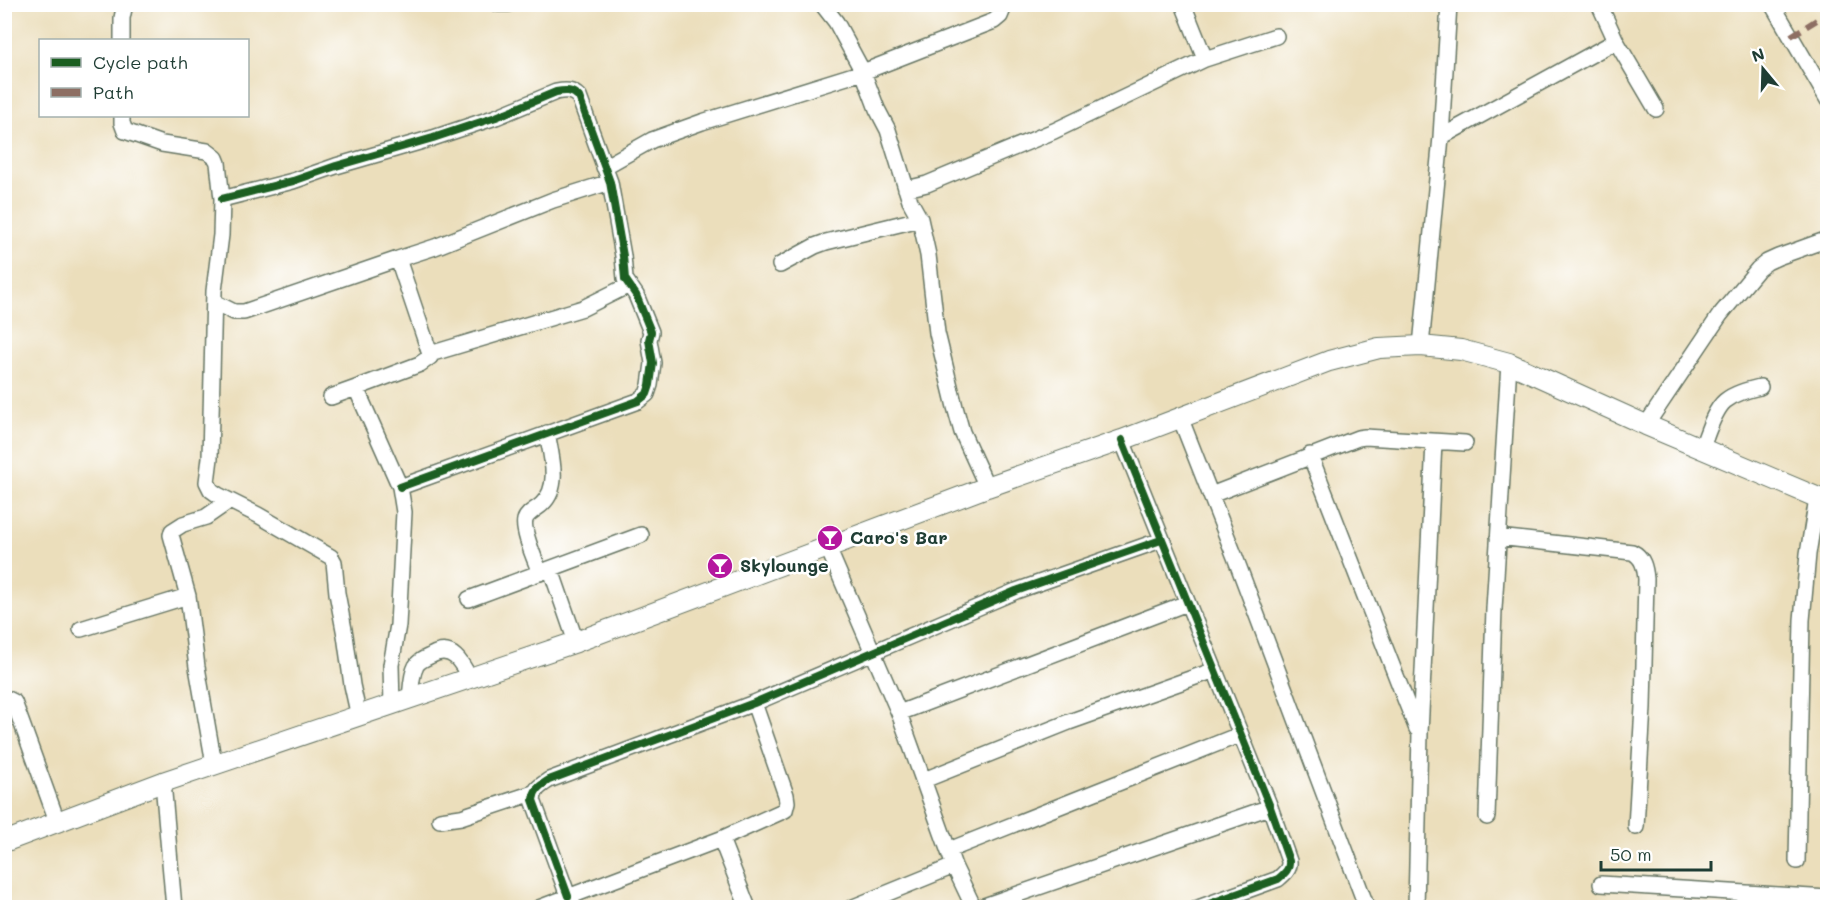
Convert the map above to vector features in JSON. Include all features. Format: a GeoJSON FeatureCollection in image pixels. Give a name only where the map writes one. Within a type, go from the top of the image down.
{"type":"FeatureCollection","features":[{"type":"Feature","properties":{"kind":"main road"},"geometry":{"type":"LineString","coordinates":[[4,842],[214,764],[392,706],[576,642],[1329,361],[1379,348],[1421,346],[1461,350],[1509,363],[1646,425],[1822,500]]}},
{"type":"Feature","properties":{"kind":"street"},"geometry":{"type":"LineString","coordinates":[[122,39],[125,4]]}},
{"type":"Feature","properties":{"kind":"street"},"geometry":{"type":"LineString","coordinates":[[498,4],[509,4]]}},
{"type":"Feature","properties":{"kind":"street"},"geometry":{"type":"LineString","coordinates":[[822,4],[836,22],[863,72],[877,110],[888,130],[906,189],[920,219],[928,255],[937,333],[955,407],[962,432],[987,487]]}},
{"type":"Feature","properties":{"kind":"street"},"geometry":{"type":"LineString","coordinates":[[214,302],[234,312],[244,312],[444,244],[553,200],[607,175],[651,140],[863,72],[994,21],[1000,16],[1005,4]]}},
{"type":"Feature","properties":{"kind":"street"},"geometry":{"type":"LineString","coordinates":[[1183,4],[1205,60]]}},
{"type":"Feature","properties":{"kind":"street"},"geometry":{"type":"LineString","coordinates":[[1421,346],[1441,137],[1449,4]]}},
{"type":"Feature","properties":{"kind":"street"},"geometry":{"type":"LineString","coordinates":[[1599,4],[1616,41],[1656,109]]}},
{"type":"Feature","properties":{"kind":"street"},"geometry":{"type":"LineString","coordinates":[[1772,4],[1827,100]]}},
{"type":"Feature","properties":{"kind":"street"},"geometry":{"type":"LineString","coordinates":[[906,189],[927,184],[1054,130],[1205,60],[1276,36]]}},
{"type":"Feature","properties":{"kind":"street"},"geometry":{"type":"LineString","coordinates":[[1441,137],[1616,41]]}},
{"type":"Feature","properties":{"kind":"street"},"geometry":{"type":"LineString","coordinates":[[222,199],[293,181],[369,155],[433,138],[496,117],[556,92],[565,90],[579,97],[607,175],[623,256],[623,272],[651,332],[649,340],[652,363],[647,394],[638,401],[400,487]]}},
{"type":"Feature","properties":{"kind":"street"},"geometry":{"type":"LineString","coordinates":[[122,117],[125,131],[133,135],[162,144],[207,151],[218,163],[222,199],[221,235],[214,302],[210,458],[207,482],[211,490],[229,501],[331,557],[334,562],[337,593],[359,717]]}},
{"type":"Feature","properties":{"kind":"street"},"geometry":{"type":"LineString","coordinates":[[780,265],[826,242],[920,219]]}},
{"type":"Feature","properties":{"kind":"street"},"geometry":{"type":"LineString","coordinates":[[1646,425],[1720,315],[1758,269],[1778,257],[1827,239]]}},
{"type":"Feature","properties":{"kind":"street"},"geometry":{"type":"LineString","coordinates":[[331,397],[428,360],[430,354],[398,259]]}},
{"type":"Feature","properties":{"kind":"street"},"geometry":{"type":"LineString","coordinates":[[430,354],[584,308],[629,285]]}},
{"type":"Feature","properties":{"kind":"street"},"geometry":{"type":"LineString","coordinates":[[1487,817],[1498,537],[1509,363]]}},
{"type":"Feature","properties":{"kind":"street"},"geometry":{"type":"LineString","coordinates":[[1702,447],[1711,423],[1723,402],[1737,394],[1760,387]]}},
{"type":"Feature","properties":{"kind":"street"},"geometry":{"type":"LineString","coordinates":[[356,388],[400,487],[404,512],[398,625],[391,665],[392,706]]}},
{"type":"Feature","properties":{"kind":"street"},"geometry":{"type":"LineString","coordinates":[[1180,417],[1366,908]]}},
{"type":"Feature","properties":{"kind":"street"},"geometry":{"type":"LineString","coordinates":[[547,433],[552,460],[553,483],[550,496],[524,521],[526,531],[576,642]]}},
{"type":"Feature","properties":{"kind":"street"},"geometry":{"type":"LineString","coordinates":[[1211,495],[1310,455],[1365,437],[1465,443]]}},
{"type":"Feature","properties":{"kind":"street"},"geometry":{"type":"LineString","coordinates":[[1122,440],[1239,735],[1270,807],[1290,865],[1287,872],[1278,879],[1198,908]]}},
{"type":"Feature","properties":{"kind":"street"},"geometry":{"type":"LineString","coordinates":[[1416,908],[1420,734],[1434,442]]}},
{"type":"Feature","properties":{"kind":"street"},"geometry":{"type":"LineString","coordinates":[[1310,455],[1420,734]]}},
{"type":"Feature","properties":{"kind":"street"},"geometry":{"type":"LineString","coordinates":[[1797,861],[1802,620],[1808,554],[1822,500]]}},
{"type":"Feature","properties":{"kind":"street"},"geometry":{"type":"LineString","coordinates":[[214,764],[197,667],[188,596],[172,531],[183,524],[206,517],[229,501]]}},
{"type":"Feature","properties":{"kind":"street"},"geometry":{"type":"LineString","coordinates":[[469,599],[641,535]]}},
{"type":"Feature","properties":{"kind":"street"},"geometry":{"type":"LineString","coordinates":[[1498,537],[1632,552],[1641,559],[1645,566],[1643,707],[1636,827]]}},
{"type":"Feature","properties":{"kind":"street"},"geometry":{"type":"LineString","coordinates":[[440,820],[461,818],[533,793],[538,786],[549,780],[754,703],[1016,591],[1161,540]]}},
{"type":"Feature","properties":{"kind":"street"},"geometry":{"type":"LineString","coordinates":[[828,548],[899,713],[954,866],[976,908],[1270,807]]}},
{"type":"Feature","properties":{"kind":"street"},"geometry":{"type":"LineString","coordinates":[[81,629],[188,596]]}},
{"type":"Feature","properties":{"kind":"street"},"geometry":{"type":"LineString","coordinates":[[899,713],[1187,603]]}},
{"type":"Feature","properties":{"kind":"street"},"geometry":{"type":"LineString","coordinates":[[410,699],[415,667],[435,653],[447,651],[455,656],[470,679]]}},
{"type":"Feature","properties":{"kind":"street"},"geometry":{"type":"LineString","coordinates":[[924,780],[1069,722],[1215,670]]}},
{"type":"Feature","properties":{"kind":"street"},"geometry":{"type":"LineString","coordinates":[[4,697],[14,702],[57,821]]}},
{"type":"Feature","properties":{"kind":"street"},"geometry":{"type":"LineString","coordinates":[[539,908],[721,839],[785,810],[786,795],[754,703]]}},
{"type":"Feature","properties":{"kind":"street"},"geometry":{"type":"LineString","coordinates":[[949,850],[1239,735]]}},
{"type":"Feature","properties":{"kind":"street"},"geometry":{"type":"LineString","coordinates":[[163,782],[174,908]]}},
{"type":"Feature","properties":{"kind":"street"},"geometry":{"type":"LineString","coordinates":[[533,793],[533,800],[568,896]]}},
{"type":"Feature","properties":{"kind":"street"},"geometry":{"type":"LineString","coordinates":[[721,839],[748,908]]}},
{"type":"Feature","properties":{"kind":"street"},"geometry":{"type":"LineString","coordinates":[[851,908],[954,866]]}},
{"type":"Feature","properties":{"kind":"street"},"geometry":{"type":"LineString","coordinates":[[1601,884],[1827,898]]}},
{"type":"Feature","properties":{"kind":"marked path"},"geometry":{"type":"LineString","coordinates":[[1791,36],[1828,13]]}},
{"type":"Feature","properties":{"kind":"cycle path"},"geometry":{"type":"LineString","coordinates":[[222,199],[293,181],[433,138],[496,117],[556,92],[569,91],[579,97],[610,182],[625,279],[636,295],[651,332],[649,340],[653,363],[647,394],[638,401],[400,487]]}},
{"type":"Feature","properties":{"kind":"cycle path"},"geometry":{"type":"LineString","coordinates":[[1122,440],[1270,807],[1289,861],[1288,869],[1278,879],[1198,908]]}},
{"type":"Feature","properties":{"kind":"cycle path"},"geometry":{"type":"LineString","coordinates":[[568,896],[533,800],[536,790],[549,780],[754,703],[1016,591],[1161,540]]}},
{"type":"Feature","properties":{"kind":"place","name":"Caro's Bar"},"geometry":{"type":"Point","coordinates":[830,538]}},
{"type":"Feature","properties":{"kind":"place","name":"Skylounge"},"geometry":{"type":"Point","coordinates":[720,566]}}]}
